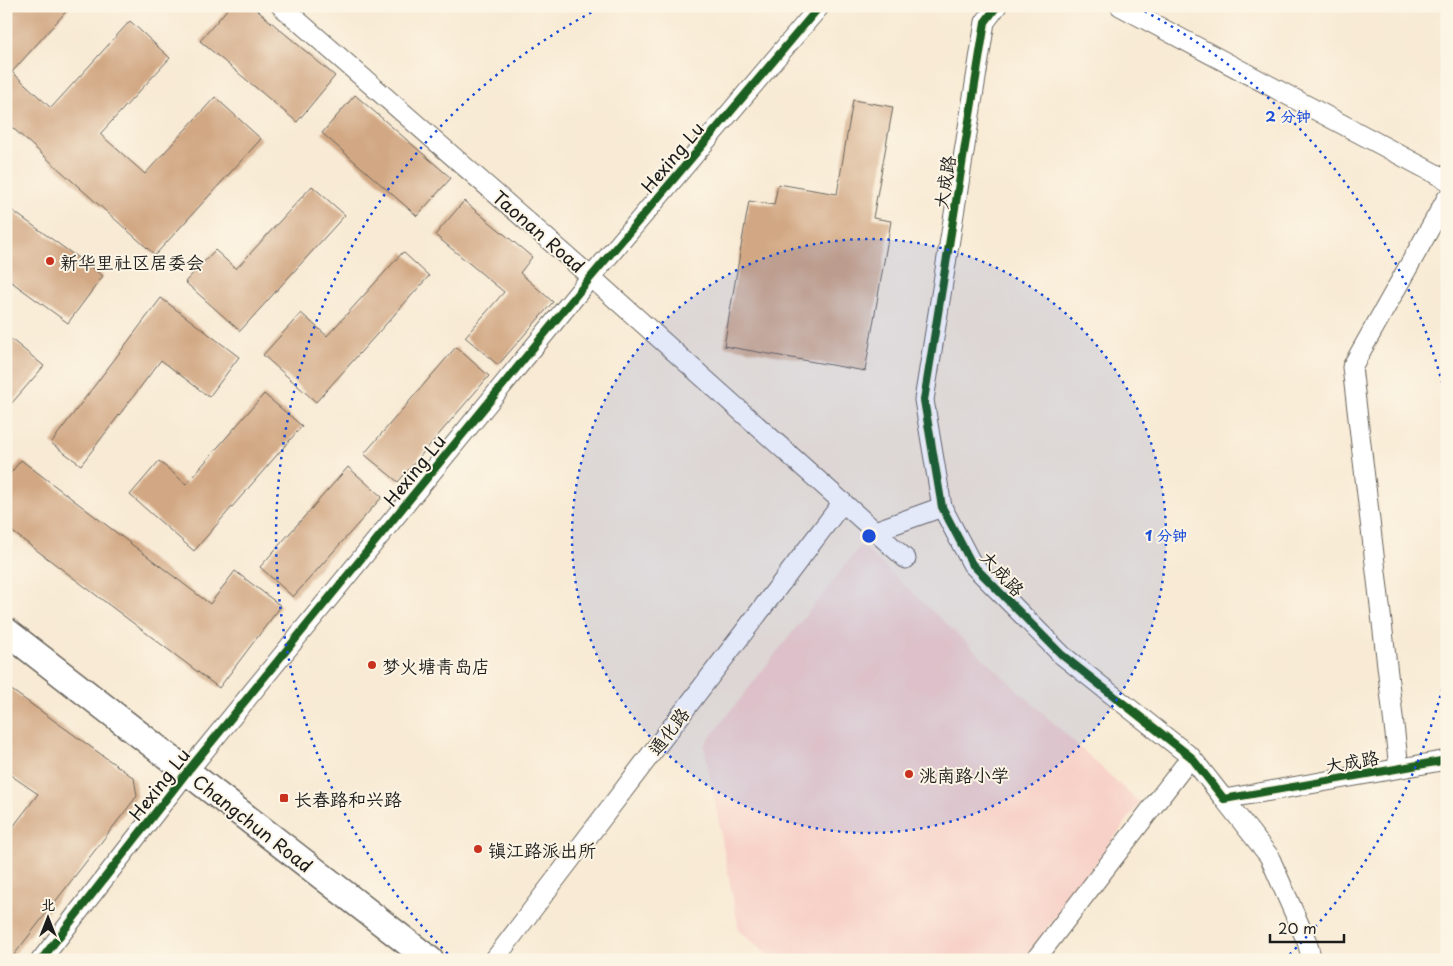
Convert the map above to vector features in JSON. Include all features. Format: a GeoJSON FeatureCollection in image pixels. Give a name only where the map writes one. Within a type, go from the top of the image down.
{"type":"FeatureCollection","features":[{"type":"Feature","properties":{"kind":"main road","name":"Changchun Road"},"geometry":{"type":"LineString","coordinates":[[6,631],[430,960]]}},
{"type":"Feature","properties":{"kind":"street","name":"Taonan Road"},"geometry":{"type":"LineString","coordinates":[[281,6],[591,277],[906,559]]}},
{"type":"Feature","properties":{"kind":"street","name":"Hexing Lu"},"geometry":{"type":"LineString","coordinates":[[41,960],[187,772],[591,277],[820,6]]}},
{"type":"Feature","properties":{"kind":"street","name":"大成路"},"geometry":{"type":"LineString","coordinates":[[997,6],[985,22],[924,400],[942,507],[972,564],[1062,654],[1191,757],[1224,799],[1447,760]]}},
{"type":"Feature","properties":{"kind":"street"},"geometry":{"type":"LineString","coordinates":[[1120,6],[1447,180]]}},
{"type":"Feature","properties":{"kind":"street"},"geometry":{"type":"LineString","coordinates":[[1399,768],[1352,367],[1447,198]]}},
{"type":"Feature","properties":{"kind":"street","name":"通化路"},"geometry":{"type":"LineString","coordinates":[[494,960],[843,502]]}},
{"type":"Feature","properties":{"kind":"street"},"geometry":{"type":"LineString","coordinates":[[875,531],[942,507]]}},
{"type":"Feature","properties":{"kind":"street"},"geometry":{"type":"LineString","coordinates":[[1035,960],[1191,757]]}},
{"type":"Feature","properties":{"kind":"street"},"geometry":{"type":"LineString","coordinates":[[1224,799],[1270,856],[1307,942],[1312,960]]}},
{"type":"Feature","properties":{"kind":"shaded area","name":"洮南路小学"},"geometry":{"type":"Polygon","coordinates":[[[861,545],[1140,803],[1023,960],[774,960],[739,931],[704,745],[861,545]]]}},
{"type":"Feature","properties":{"kind":"building"},"geometry":{"type":"Polygon","coordinates":[[[9,6],[71,6],[12,72],[51,108],[130,21],[170,58],[100,134],[145,174],[215,97],[261,139],[155,255],[6,122],[6,9],[9,6]]]}},
{"type":"Feature","properties":{"kind":"building"},"geometry":{"type":"Polygon","coordinates":[[[230,6],[252,6],[335,76],[297,122],[200,41],[230,6]]]}},
{"type":"Feature","properties":{"kind":"building"},"geometry":{"type":"Polygon","coordinates":[[[355,95],[451,178],[417,216],[322,133],[355,95]]]}},
{"type":"Feature","properties":{"kind":"building"},"geometry":{"type":"Polygon","coordinates":[[[853,100],[893,107],[873,218],[891,221],[865,371],[724,346],[749,201],[774,205],[778,184],[837,194],[853,100]]]}},
{"type":"Feature","properties":{"kind":"building"},"geometry":{"type":"Polygon","coordinates":[[[312,186],[345,215],[240,331],[185,282],[215,250],[236,269],[312,186]]]}},
{"type":"Feature","properties":{"kind":"building"},"geometry":{"type":"Polygon","coordinates":[[[464,201],[532,257],[520,273],[553,302],[498,365],[465,337],[504,292],[435,235],[464,201]]]}},
{"type":"Feature","properties":{"kind":"building"},"geometry":{"type":"Polygon","coordinates":[[[6,206],[103,276],[68,323],[6,278],[6,206]]]}},
{"type":"Feature","properties":{"kind":"building"},"geometry":{"type":"Polygon","coordinates":[[[403,252],[429,276],[316,402],[263,355],[301,313],[327,336],[403,252]]]}},
{"type":"Feature","properties":{"kind":"building"},"geometry":{"type":"Polygon","coordinates":[[[161,298],[239,357],[209,397],[161,360],[81,465],[51,443],[161,298]]]}},
{"type":"Feature","properties":{"kind":"building"},"geometry":{"type":"Polygon","coordinates":[[[6,335],[44,366],[11,404],[6,400],[6,335]]]}},
{"type":"Feature","properties":{"kind":"building"},"geometry":{"type":"Polygon","coordinates":[[[456,347],[489,376],[398,482],[364,454],[456,347]]]}},
{"type":"Feature","properties":{"kind":"building"},"geometry":{"type":"Polygon","coordinates":[[[264,394],[302,426],[194,551],[130,495],[159,461],[186,484],[264,394]]]}},
{"type":"Feature","properties":{"kind":"building"},"geometry":{"type":"Polygon","coordinates":[[[21,460],[210,604],[235,571],[281,606],[219,688],[6,527],[6,479],[21,460]]]}},
{"type":"Feature","properties":{"kind":"building"},"geometry":{"type":"Polygon","coordinates":[[[348,467],[382,497],[293,597],[260,567],[348,467]]]}},
{"type":"Feature","properties":{"kind":"building"},"geometry":{"type":"Polygon","coordinates":[[[6,686],[134,778],[137,796],[10,960],[6,960],[6,836],[38,794],[6,772],[6,686]]]}},
{"type":"Feature","properties":{"kind":"cycle path"},"geometry":{"type":"LineString","coordinates":[[41,960],[187,772],[591,277],[820,6]]}},
{"type":"Feature","properties":{"kind":"cycle path"},"geometry":{"type":"LineString","coordinates":[[997,6],[985,22],[924,400],[942,507],[972,564],[1062,655],[1191,757],[1224,799],[1447,760]]}},
{"type":"Feature","properties":{"kind":"place","name":"新华里社区居委会"},"geometry":{"type":"Point","coordinates":[50,261]}},
{"type":"Feature","properties":{"kind":"place","name":"梦火塘青岛店"},"geometry":{"type":"Point","coordinates":[372,665]}},
{"type":"Feature","properties":{"kind":"place","name":"洮南路小学"},"geometry":{"type":"Point","coordinates":[909,774]}},
{"type":"Feature","properties":{"kind":"place","name":"长春路和兴路"},"geometry":{"type":"Point","coordinates":[284,798]}},
{"type":"Feature","properties":{"kind":"place","name":"镇江路派出所"},"geometry":{"type":"Point","coordinates":[478,849]}}]}
